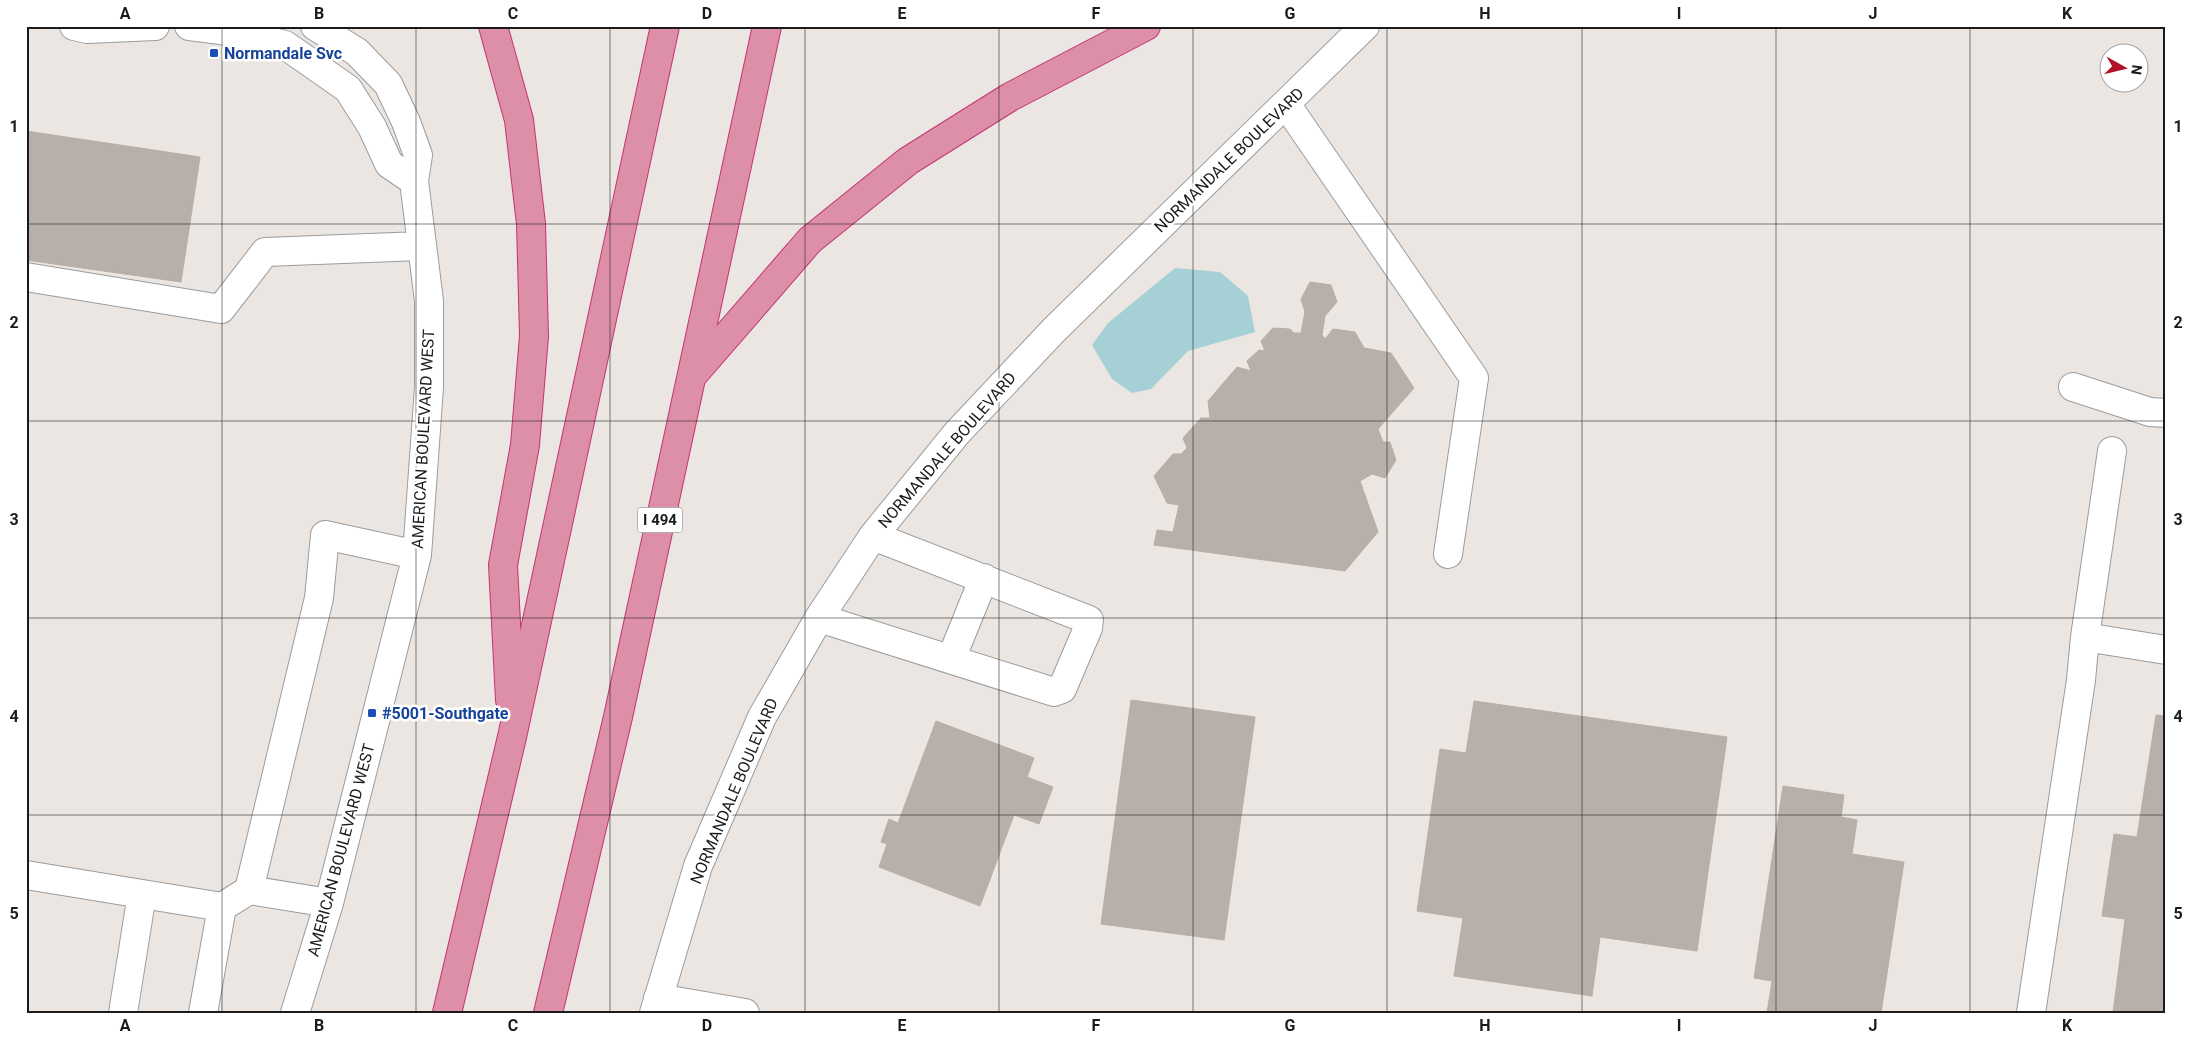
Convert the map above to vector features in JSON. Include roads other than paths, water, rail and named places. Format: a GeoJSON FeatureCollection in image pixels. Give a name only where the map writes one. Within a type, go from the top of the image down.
{"type":"FeatureCollection","features":[{"type":"Feature","properties":{"kind":"highway"},"geometry":{"type":"LineString","coordinates":[[493,26],[519,120],[531,224],[534,336],[525,446],[503,565],[512,737]]}},
{"type":"Feature","properties":{"kind":"highway"},"geometry":{"type":"LineString","coordinates":[[447,1013],[512,737],[665,26]]}},
{"type":"Feature","properties":{"kind":"highway","name":"I 494"},"geometry":{"type":"LineString","coordinates":[[548,1013],[618,717],[689,379],[767,26]]}},
{"type":"Feature","properties":{"kind":"highway"},"geometry":{"type":"LineString","coordinates":[[689,379],[810,240],[908,161],[1010,97],[1146,26]]}},
{"type":"Feature","properties":{"kind":"street"},"geometry":{"type":"LineString","coordinates":[[74,26],[87,29],[155,26]]}},
{"type":"Feature","properties":{"kind":"street","name":"AMERICAN BOULEVARD WEST"},"geometry":{"type":"LineString","coordinates":[[295,1013],[329,902],[417,555],[426,433],[429,345],[429,301],[414,181],[418,155],[406,122],[388,84],[358,52],[315,26]]}},
{"type":"Feature","properties":{"kind":"street","name":"NORMANDALE BOULEVARD"},"geometry":{"type":"LineString","coordinates":[[656,1006],[698,866],[762,716],[819,618],[872,536],[957,432],[1054,330],[1366,26]]}},
{"type":"Feature","properties":{"kind":"street"},"geometry":{"type":"LineString","coordinates":[[205,27],[285,45],[348,89],[372,127],[388,164],[414,181]]}},
{"type":"Feature","properties":{"kind":"street"},"geometry":{"type":"LineString","coordinates":[[1286,104],[1474,378],[1448,554]]}},
{"type":"Feature","properties":{"kind":"street"},"geometry":{"type":"LineString","coordinates":[[26,277],[221,309],[265,252],[421,246]]}},
{"type":"Feature","properties":{"kind":"street"},"geometry":{"type":"LineString","coordinates":[[2073,387],[2150,412],[2166,413]]}},
{"type":"Feature","properties":{"kind":"street"},"geometry":{"type":"LineString","coordinates":[[2030,1013],[2081,680],[2084,637],[2112,451]]}},
{"type":"Feature","properties":{"kind":"street"},"geometry":{"type":"LineString","coordinates":[[249,890],[319,598],[325,535],[417,555]]}},
{"type":"Feature","properties":{"kind":"street"},"geometry":{"type":"LineString","coordinates":[[819,618],[1054,692],[1062,689],[1088,628],[1089,620],[872,536]]}},
{"type":"Feature","properties":{"kind":"street"},"geometry":{"type":"LineString","coordinates":[[951,659],[984,578]]}},
{"type":"Feature","properties":{"kind":"street"},"geometry":{"type":"LineString","coordinates":[[2084,637],[2166,650]]}},
{"type":"Feature","properties":{"kind":"street"},"geometry":{"type":"LineString","coordinates":[[26,875],[222,907],[249,890],[329,902]]}},
{"type":"Feature","properties":{"kind":"street"},"geometry":{"type":"LineString","coordinates":[[123,1013],[142,894]]}},
{"type":"Feature","properties":{"kind":"street"},"geometry":{"type":"LineString","coordinates":[[202,1013],[222,907]]}},
{"type":"Feature","properties":{"kind":"street"},"geometry":{"type":"LineString","coordinates":[[656,1006],[745,1013]]}},
{"type":"Feature","properties":{"kind":"water"},"geometry":{"type":"Polygon","coordinates":[[[1175,268],[1220,272],[1248,296],[1255,332],[1188,351],[1151,389],[1132,393],[1112,379],[1092,345],[1108,323],[1175,268]]]}},
{"type":"Feature","properties":{"kind":"place","name":"Normandale Svc"},"geometry":{"type":"Point","coordinates":[214,53]}},
{"type":"Feature","properties":{"kind":"place","name":"#5001-Southgate"},"geometry":{"type":"Point","coordinates":[372,713]}}]}
